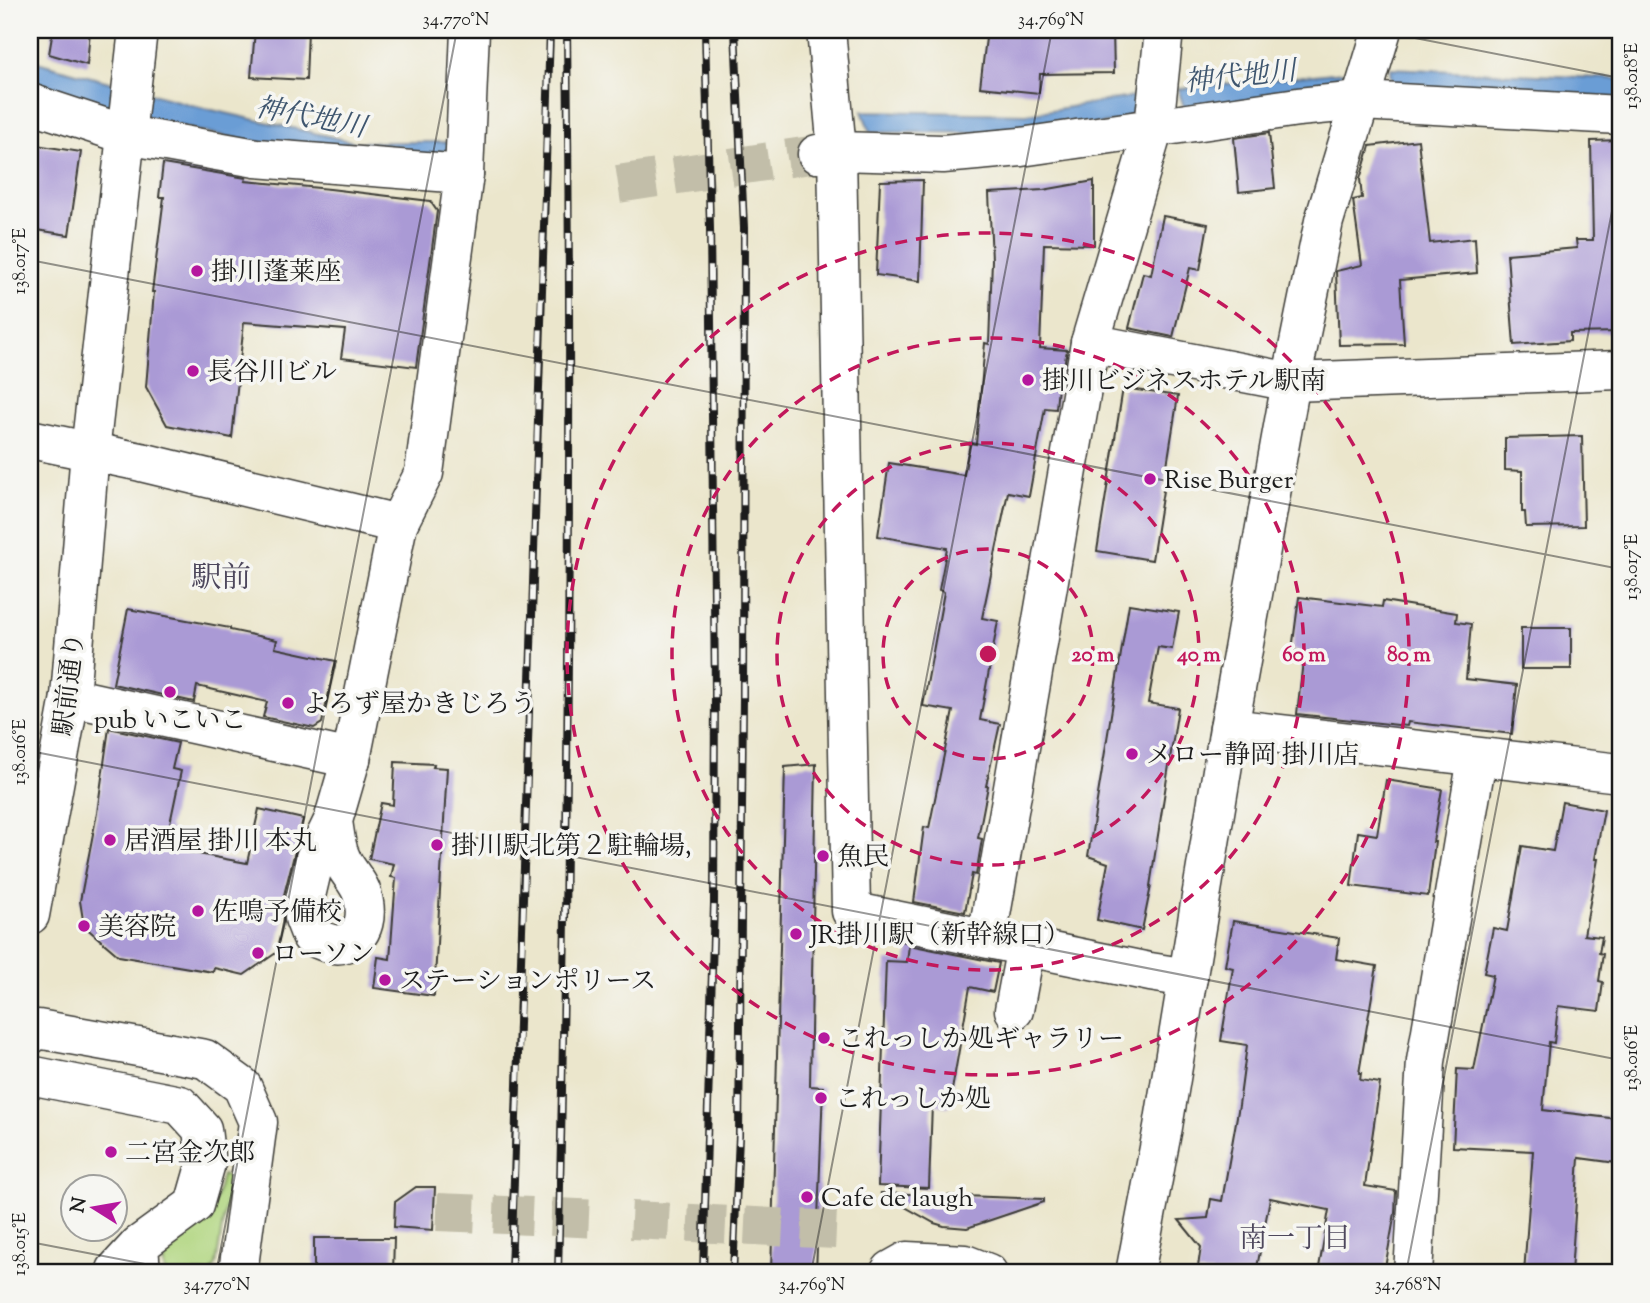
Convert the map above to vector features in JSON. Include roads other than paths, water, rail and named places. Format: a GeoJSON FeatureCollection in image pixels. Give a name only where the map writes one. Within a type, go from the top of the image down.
{"type":"FeatureCollection","features":[{"type":"Feature","properties":{"kind":"street","name":"駅前通り"},"geometry":{"type":"LineString","coordinates":[[30,915],[70,697],[90,451],[138,30]]}},
{"type":"Feature","properties":{"kind":"street"},"geometry":{"type":"LineString","coordinates":[[333,821],[351,759],[398,524],[424,473],[464,174],[470,30]]}},
{"type":"Feature","properties":{"kind":"street"},"geometry":{"type":"LineString","coordinates":[[826,30],[827,153],[851,911],[1188,978]]}},
{"type":"Feature","properties":{"kind":"street"},"geometry":{"type":"LineString","coordinates":[[986,938],[1090,344],[1156,111],[1164,30]]}},
{"type":"Feature","properties":{"kind":"street"},"geometry":{"type":"LineString","coordinates":[[1135,1273],[1163,1127],[1229,729],[1291,382],[1324,221],[1378,45]]}},
{"type":"Feature","properties":{"kind":"street"},"geometry":{"type":"LineString","coordinates":[[827,153],[943,154],[1021,147],[1156,111],[1298,107],[1361,100],[1620,115]]}},
{"type":"Feature","properties":{"kind":"street"},"geometry":{"type":"LineString","coordinates":[[30,103],[127,135],[256,158],[464,174]]}},
{"type":"Feature","properties":{"kind":"street"},"geometry":{"type":"LineString","coordinates":[[1090,344],[1291,382],[1620,370]]}},
{"type":"Feature","properties":{"kind":"street"},"geometry":{"type":"LineString","coordinates":[[30,439],[398,524]]}},
{"type":"Feature","properties":{"kind":"street"},"geometry":{"type":"LineString","coordinates":[[70,697],[351,759]]}},
{"type":"Feature","properties":{"kind":"street"},"geometry":{"type":"LineString","coordinates":[[1229,729],[1620,773]]}},
{"type":"Feature","properties":{"kind":"street"},"geometry":{"type":"LineString","coordinates":[[1413,1273],[1426,1061],[1478,758]]}},
{"type":"Feature","properties":{"kind":"street"},"geometry":{"type":"LineString","coordinates":[[1014,1010],[1026,946]]}},
{"type":"Feature","properties":{"kind":"street"},"geometry":{"type":"LineString","coordinates":[[30,1035],[38,1029],[205,1059],[242,1086],[258,1122],[238,1273]]}},
{"type":"Feature","properties":{"kind":"street"},"geometry":{"type":"LineString","coordinates":[[30,1075],[180,1105],[202,1129],[205,1163],[194,1205],[132,1264]]}},
{"type":"Feature","properties":{"kind":"street"},"geometry":{"type":"LineString","coordinates":[[889,1273],[907,1261],[965,1264],[988,1273]]}},
{"type":"Feature","properties":{"kind":"water"},"geometry":{"type":"Polygon","coordinates":[[[30,60],[199,107],[354,142],[449,142],[448,162],[344,159],[194,130],[30,84],[30,60]]]}},
{"type":"Feature","properties":{"kind":"water"},"geometry":{"type":"Polygon","coordinates":[[[1390,68],[1620,79],[1620,101],[1392,90],[1390,68]]]}},
{"type":"Feature","properties":{"kind":"water"},"geometry":{"type":"Polygon","coordinates":[[[1344,72],[1333,95],[1186,113],[1178,89],[1344,72]]]}},
{"type":"Feature","properties":{"kind":"water"},"geometry":{"type":"Polygon","coordinates":[[[1137,96],[1131,120],[1029,133],[870,132],[862,111],[1027,114],[1137,96]]]}},
{"type":"Feature","properties":{"kind":"tunnel"},"geometry":{"type":"LineString","coordinates":[[618,184],[817,154]]}},
{"type":"Feature","properties":{"kind":"tunnel"},"geometry":{"type":"LineString","coordinates":[[437,1212],[603,1219]]}},
{"type":"Feature","properties":{"kind":"tunnel"},"geometry":{"type":"LineString","coordinates":[[631,1220],[836,1230]]}},
{"type":"Feature","properties":{"kind":"railway"},"geometry":{"type":"LineString","coordinates":[[511,1273],[550,30]]}},
{"type":"Feature","properties":{"kind":"railway"},"geometry":{"type":"LineString","coordinates":[[558,1273],[568,652],[567,30]]}},
{"type":"Feature","properties":{"kind":"railway"},"geometry":{"type":"LineString","coordinates":[[703,1273],[714,904],[715,692],[705,30]]}},
{"type":"Feature","properties":{"kind":"railway"},"geometry":{"type":"LineString","coordinates":[[733,1273],[739,1136],[744,228],[735,30]]}},
{"type":"Feature","properties":{"kind":"place","name":"掛川蓬莱座"},"geometry":{"type":"Point","coordinates":[197,271]}},
{"type":"Feature","properties":{"kind":"place","name":"長谷川ビル"},"geometry":{"type":"Point","coordinates":[193,371]}},
{"type":"Feature","properties":{"kind":"place","name":"掛川ビジネスホテル駅南"},"geometry":{"type":"Point","coordinates":[1028,380]}},
{"type":"Feature","properties":{"kind":"place","name":"Rise Burger"},"geometry":{"type":"Point","coordinates":[1150,479]}},
{"type":"Feature","properties":{"kind":"place","name":"pub いこいこ"},"geometry":{"type":"Point","coordinates":[170,692]}},
{"type":"Feature","properties":{"kind":"place","name":"よろず屋かきじろう"},"geometry":{"type":"Point","coordinates":[288,703]}},
{"type":"Feature","properties":{"kind":"place","name":"メロー静岡 掛川店"},"geometry":{"type":"Point","coordinates":[1132,754]}},
{"type":"Feature","properties":{"kind":"place","name":"居酒屋 掛川 本丸"},"geometry":{"type":"Point","coordinates":[110,840]}},
{"type":"Feature","properties":{"kind":"place","name":"掛川駅北第２駐輪場,"},"geometry":{"type":"Point","coordinates":[437,845]}},
{"type":"Feature","properties":{"kind":"place","name":"魚民"},"geometry":{"type":"Point","coordinates":[823,856]}},
{"type":"Feature","properties":{"kind":"place","name":"佐鳴予備校"},"geometry":{"type":"Point","coordinates":[198,911]}},
{"type":"Feature","properties":{"kind":"place","name":"美容院"},"geometry":{"type":"Point","coordinates":[84,926]}},
{"type":"Feature","properties":{"kind":"place","name":"JR掛川駅（新幹線口）"},"geometry":{"type":"Point","coordinates":[796,934]}},
{"type":"Feature","properties":{"kind":"place","name":"ローソン"},"geometry":{"type":"Point","coordinates":[258,953]}},
{"type":"Feature","properties":{"kind":"place","name":"ステーションポリース"},"geometry":{"type":"Point","coordinates":[385,980]}},
{"type":"Feature","properties":{"kind":"place","name":"これっしか処ギャラリー"},"geometry":{"type":"Point","coordinates":[824,1038]}},
{"type":"Feature","properties":{"kind":"place","name":"これっしか処"},"geometry":{"type":"Point","coordinates":[821,1098]}},
{"type":"Feature","properties":{"kind":"place","name":"二宮金次郎"},"geometry":{"type":"Point","coordinates":[111,1152]}},
{"type":"Feature","properties":{"kind":"place","name":"Cafe de laugh"},"geometry":{"type":"Point","coordinates":[807,1197]}},
{"type":"Feature","properties":{"kind":"district","name":"駅前"},"geometry":{"type":"Point","coordinates":[221,577]}},
{"type":"Feature","properties":{"kind":"district","name":"南一丁目"},"geometry":{"type":"Point","coordinates":[1295,1237]}},
{"type":"Feature","properties":{"kind":"water label","name":"神代地川"},"geometry":{"type":"Point","coordinates":[1240,75]}},
{"type":"Feature","properties":{"kind":"water label","name":"神代地川"},"geometry":{"type":"Point","coordinates":[311,116]}}]}
